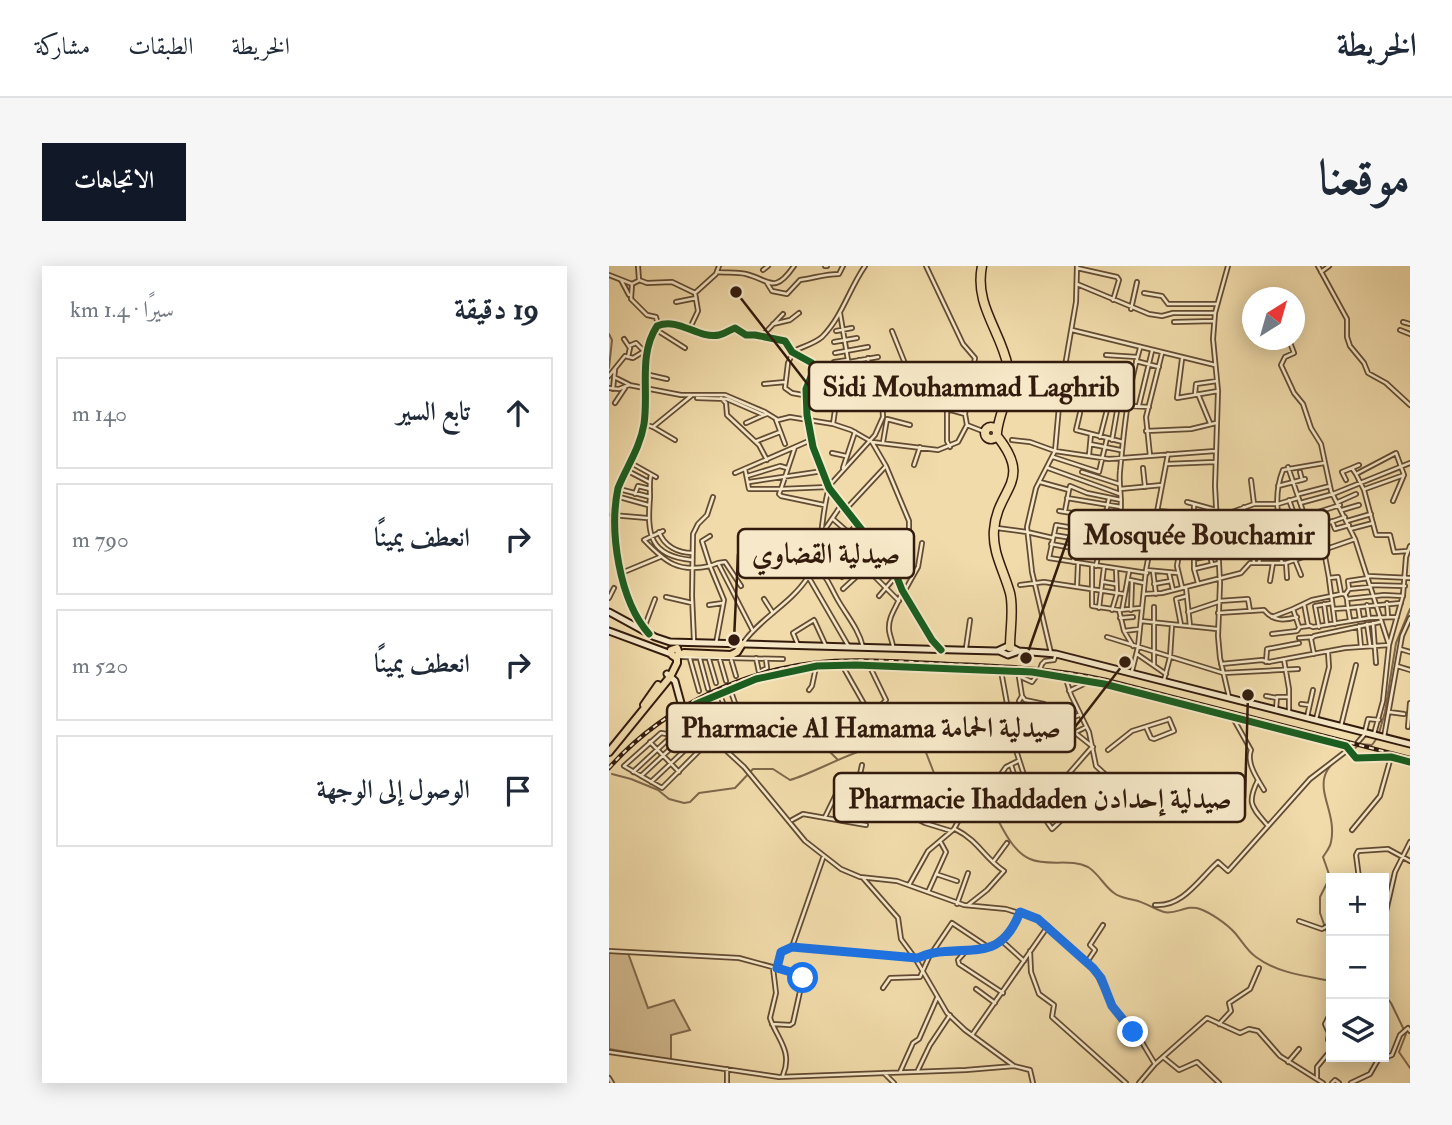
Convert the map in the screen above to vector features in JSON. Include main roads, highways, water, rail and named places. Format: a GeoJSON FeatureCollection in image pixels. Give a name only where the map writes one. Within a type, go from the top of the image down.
{"type":"FeatureCollection","features":[{"type":"Feature","properties":{"kind":"highway"},"geometry":{"type":"LineString","coordinates":[[980,266],[977,292],[1003,359],[1006,379],[1001,409],[993,433],[1009,461],[1011,474],[990,531],[1007,594],[1007,650],[1010,593],[996,552],[994,528],[1014,472],[1010,455],[993,433]]}},
{"type":"Feature","properties":{"kind":"main road"},"geometry":{"type":"LineString","coordinates":[[609,752],[668,676],[675,654],[731,654],[737,652],[742,643]]}},
{"type":"Feature","properties":{"kind":"main road"},"geometry":{"type":"LineString","coordinates":[[609,746],[668,676]]}},
{"type":"Feature","properties":{"kind":"waterway"},"geometry":{"type":"LineString","coordinates":[[609,334],[612,340],[609,368]]}},
{"type":"Feature","properties":{"kind":"waterway"},"geometry":{"type":"LineString","coordinates":[[1379,733],[1396,643],[1410,609]]}},
{"type":"Feature","properties":{"kind":"waterway"},"geometry":{"type":"LineString","coordinates":[[706,720],[723,717],[743,705],[757,710],[782,737],[791,722],[802,719],[806,731],[818,728],[824,730],[829,751],[837,759]]}},
{"type":"Feature","properties":{"kind":"waterway"},"geometry":{"type":"LineString","coordinates":[[691,722],[698,721]]}},
{"type":"Feature","properties":{"kind":"waterway"},"geometry":{"type":"LineString","coordinates":[[1353,750],[1360,744],[1372,745],[1377,738]]}},
{"type":"Feature","properties":{"kind":"waterway"},"geometry":{"type":"LineString","coordinates":[[612,774],[631,779],[658,790],[669,799],[684,803],[690,802],[699,793],[735,788],[753,769],[773,769],[790,780],[876,746],[910,744],[925,750],[934,773],[942,779],[966,777],[986,800],[1010,841],[1030,859],[1081,864],[1095,873],[1116,895],[1164,912],[1200,909],[1228,926],[1250,952],[1264,962],[1292,973],[1326,980]]}},
{"type":"Feature","properties":{"kind":"waterway"},"geometry":{"type":"LineString","coordinates":[[1328,936],[1320,913],[1320,897],[1330,877],[1323,857],[1330,844],[1332,829],[1324,783],[1326,772],[1348,752]]}},
{"type":"Feature","properties":{"kind":"waterway"},"geometry":{"type":"LineString","coordinates":[[1388,999],[1406,1034],[1399,1052],[1410,1068]]}},
{"type":"Feature","properties":{"kind":"railway"},"geometry":{"type":"LineString","coordinates":[[609,768],[656,725],[711,692],[772,671],[803,664],[849,660],[1007,667],[1086,676],[1410,758]]}},
{"type":"Feature","properties":{"kind":"place","name":"Sidi Mouhammad Laghrib"},"geometry":{"type":"Point","coordinates":[736,292]}},
{"type":"Feature","properties":{"kind":"place","name":"صيدلية القضاوي"},"geometry":{"type":"Point","coordinates":[734,640]}},
{"type":"Feature","properties":{"kind":"place","name":"Mosquée Bouchamir"},"geometry":{"type":"Point","coordinates":[1026,658]}},
{"type":"Feature","properties":{"kind":"place","name":"Pharmacie Al Hamama صيدلية الحمامة"},"geometry":{"type":"Point","coordinates":[1125,662]}},
{"type":"Feature","properties":{"kind":"place","name":"Pharmacie Ihaddaden صيدلية إحدادن"},"geometry":{"type":"Point","coordinates":[1248,695]}}]}
